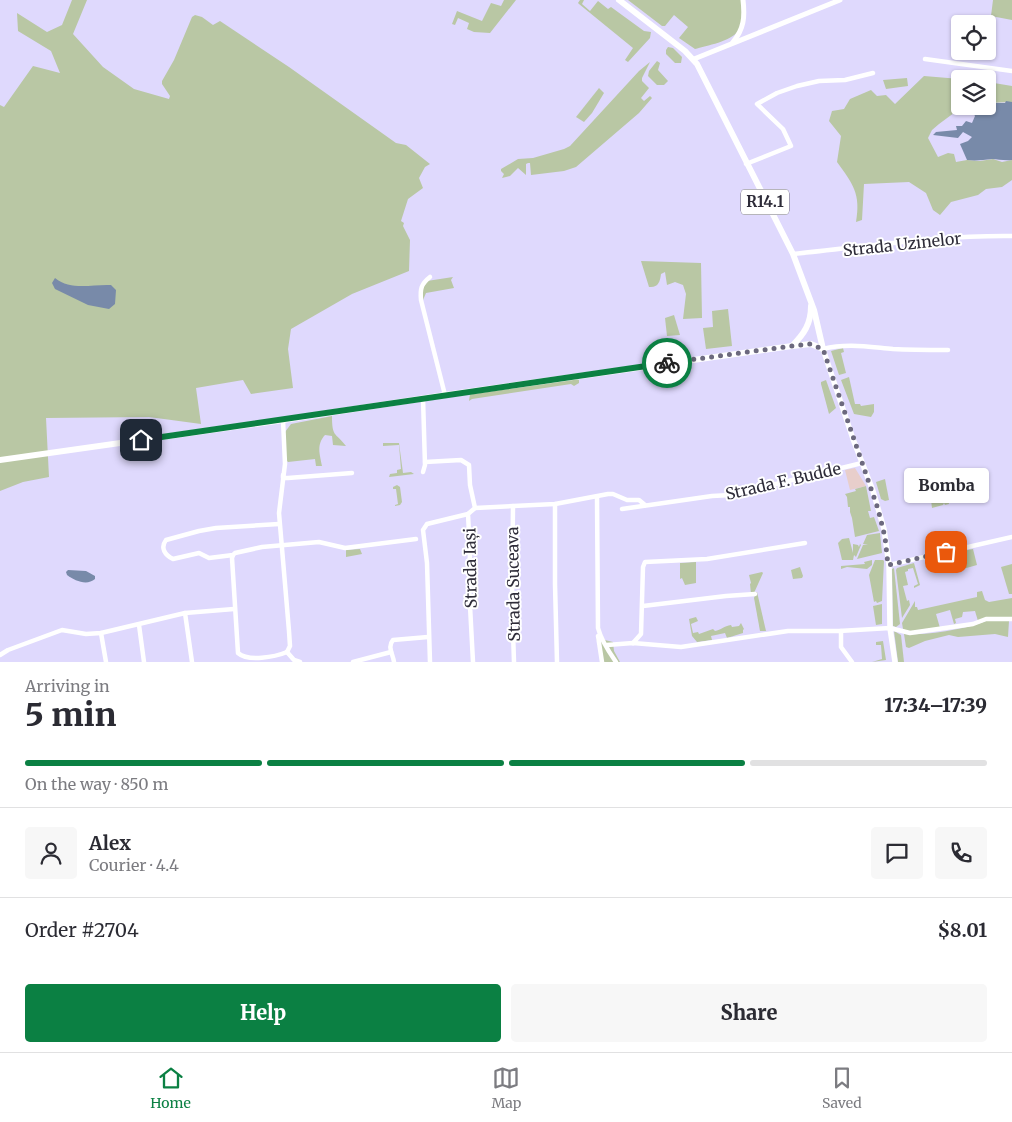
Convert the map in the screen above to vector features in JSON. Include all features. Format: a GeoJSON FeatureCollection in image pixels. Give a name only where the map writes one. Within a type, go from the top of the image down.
{"type":"FeatureCollection","features":[{"type":"Feature","properties":{"kind":"main road","name":"R14.1"},"geometry":{"type":"LineString","coordinates":[[619,0],[694,59],[793,254],[817,320],[823,349]]}},
{"type":"Feature","properties":{"kind":"main road","name":"R14.1"},"geometry":{"type":"LineString","coordinates":[[792,346],[803,334],[809,323],[811,312],[810,300]]}},
{"type":"Feature","properties":{"kind":"main road"},"geometry":{"type":"LineString","coordinates":[[0,460],[810,344],[823,349],[873,491],[884,529],[888,565],[890,628],[895,662]]}},
{"type":"Feature","properties":{"kind":"street"},"geometry":{"type":"LineString","coordinates":[[733,43],[741,31],[744,0]]}},
{"type":"Feature","properties":{"kind":"street"},"geometry":{"type":"LineString","coordinates":[[694,59],[840,0]]}},
{"type":"Feature","properties":{"kind":"street"},"geometry":{"type":"LineString","coordinates":[[926,59],[1012,71]]}},
{"type":"Feature","properties":{"kind":"street"},"geometry":{"type":"LineString","coordinates":[[746,164],[791,146],[783,129],[757,104],[777,93],[797,86],[845,80],[873,73]]}},
{"type":"Feature","properties":{"kind":"street","name":"Strada Uzinelor"},"geometry":{"type":"LineString","coordinates":[[793,254],[941,239],[1012,236]]}},
{"type":"Feature","properties":{"kind":"street"},"geometry":{"type":"LineString","coordinates":[[430,277],[423,283],[420,289],[421,300],[444,395]]}},
{"type":"Feature","properties":{"kind":"street"},"geometry":{"type":"LineString","coordinates":[[823,349],[863,345],[894,349],[948,350]]}},
{"type":"Feature","properties":{"kind":"street"},"geometry":{"type":"LineString","coordinates":[[423,398],[425,462],[423,472]]}},
{"type":"Feature","properties":{"kind":"street"},"geometry":{"type":"LineString","coordinates":[[233,555],[234,609],[237,649],[240,655],[250,658],[279,655],[287,652],[290,646],[278,513],[285,464],[283,420]]}},
{"type":"Feature","properties":{"kind":"street","name":"Strada Iași"},"geometry":{"type":"LineString","coordinates":[[425,462],[461,460],[469,465],[470,485],[476,508],[468,514],[473,662]]}},
{"type":"Feature","properties":{"kind":"street","name":"Strada F. Budde"},"geometry":{"type":"LineString","coordinates":[[622,509],[731,495],[862,463]]}},
{"type":"Feature","properties":{"kind":"street"},"geometry":{"type":"LineString","coordinates":[[283,474],[285,478],[352,473]]}},
{"type":"Feature","properties":{"kind":"street","name":"Strada F. Budde"},"geometry":{"type":"LineString","coordinates":[[476,508],[555,504],[613,494],[622,500],[639,500],[645,505]]}},
{"type":"Feature","properties":{"kind":"street"},"geometry":{"type":"LineString","coordinates":[[597,497],[598,631],[602,662]]}},
{"type":"Feature","properties":{"kind":"street"},"geometry":{"type":"LineString","coordinates":[[555,504],[557,662]]}},
{"type":"Feature","properties":{"kind":"street","name":"Strada Suceava"},"geometry":{"type":"LineString","coordinates":[[513,506],[512,608],[514,662]]}},
{"type":"Feature","properties":{"kind":"street"},"geometry":{"type":"LineString","coordinates":[[430,662],[427,563],[423,530],[431,523],[468,514]]}},
{"type":"Feature","properties":{"kind":"street"},"geometry":{"type":"LineString","coordinates":[[279,524],[216,528],[166,540],[163,546],[166,555],[173,559],[199,553],[209,558],[233,555],[253,548],[319,542],[345,548],[416,539]]}},
{"type":"Feature","properties":{"kind":"street"},"geometry":{"type":"LineString","coordinates":[[888,565],[1012,537]]}},
{"type":"Feature","properties":{"kind":"street"},"geometry":{"type":"LineString","coordinates":[[643,644],[640,636],[643,606],[643,567],[645,562],[707,559],[805,543]]}},
{"type":"Feature","properties":{"kind":"street"},"geometry":{"type":"LineString","coordinates":[[643,606],[755,594]]}},
{"type":"Feature","properties":{"kind":"street"},"geometry":{"type":"LineString","coordinates":[[0,655],[8,650],[62,630],[86,634],[101,633],[186,613],[234,609]]}},
{"type":"Feature","properties":{"kind":"street"},"geometry":{"type":"LineString","coordinates":[[186,613],[192,662]]}},
{"type":"Feature","properties":{"kind":"street"},"geometry":{"type":"LineString","coordinates":[[607,646],[633,643],[681,647],[788,630],[841,631],[890,628],[916,633],[973,624],[986,619],[1012,619]]}},
{"type":"Feature","properties":{"kind":"street"},"geometry":{"type":"LineString","coordinates":[[139,625],[144,662]]}},
{"type":"Feature","properties":{"kind":"street"},"geometry":{"type":"LineString","coordinates":[[598,631],[602,641],[616,662]]}},
{"type":"Feature","properties":{"kind":"street"},"geometry":{"type":"LineString","coordinates":[[841,631],[841,647],[852,662]]}},
{"type":"Feature","properties":{"kind":"street"},"geometry":{"type":"LineString","coordinates":[[101,633],[106,662]]}},
{"type":"Feature","properties":{"kind":"street"},"geometry":{"type":"LineString","coordinates":[[633,643],[640,636]]}},
{"type":"Feature","properties":{"kind":"street"},"geometry":{"type":"LineString","coordinates":[[394,662],[390,644],[393,640],[428,637]]}},
{"type":"Feature","properties":{"kind":"street"},"geometry":{"type":"LineString","coordinates":[[287,652],[294,660],[300,662]]}},
{"type":"Feature","properties":{"kind":"street"},"geometry":{"type":"LineString","coordinates":[[353,662],[391,652]]}},
{"type":"Feature","properties":{"kind":"shaded area"},"geometry":{"type":"Polygon","coordinates":[[[855,468],[866,486],[850,490],[845,470],[855,468]]]}},
{"type":"Feature","properties":{"kind":"green space"},"geometry":{"type":"Polygon","coordinates":[[[72,0],[87,0],[73,34],[103,67],[134,89],[169,99],[170,96],[162,81],[174,60],[192,17],[195,15],[202,17],[213,25],[220,21],[289,67],[396,143],[406,145],[430,164],[425,167],[419,178],[423,188],[408,199],[401,221],[404,223],[403,226],[410,240],[409,271],[352,294],[291,329],[288,349],[293,388],[251,394],[243,380],[196,388],[201,424],[149,417],[46,418],[49,477],[23,482],[0,491],[0,105],[4,107],[33,66],[60,73],[51,51],[18,31],[17,13],[47,32],[62,25],[72,0]]]}},
{"type":"Feature","properties":{"kind":"green space"},"geometry":{"type":"Polygon","coordinates":[[[504,0],[516,0],[490,33],[474,32],[467,29],[469,23],[458,18],[455,25],[452,24],[457,11],[482,21],[491,3],[501,6],[504,0]]]}},
{"type":"Feature","properties":{"kind":"green space"},"geometry":{"type":"Polygon","coordinates":[[[580,0],[584,0],[582,4],[590,11],[598,1],[608,9],[611,7],[644,31],[651,32],[650,38],[628,62],[625,60],[633,48],[579,4],[580,0]]]}},
{"type":"Feature","properties":{"kind":"green space"},"geometry":{"type":"Polygon","coordinates":[[[628,0],[742,0],[741,24],[735,35],[730,38],[695,49],[679,38],[688,27],[674,15],[665,26],[662,26],[628,0]]]}},
{"type":"Feature","properties":{"kind":"green space"},"geometry":{"type":"Polygon","coordinates":[[[993,0],[1012,0],[1012,20],[991,15],[993,0]]]}},
{"type":"Feature","properties":{"kind":"green space"},"geometry":{"type":"Polygon","coordinates":[[[668,47],[673,48],[682,57],[681,63],[675,63],[666,54],[668,47]]]}},
{"type":"Feature","properties":{"kind":"green space"},"geometry":{"type":"Polygon","coordinates":[[[657,61],[660,63],[658,70],[668,81],[664,85],[657,85],[648,76],[649,71],[657,61]]]}},
{"type":"Feature","properties":{"kind":"green space"},"geometry":{"type":"Polygon","coordinates":[[[650,62],[642,78],[642,81],[649,88],[641,98],[644,101],[650,96],[652,98],[639,113],[576,167],[564,171],[531,175],[530,163],[528,163],[526,164],[526,175],[518,168],[510,176],[502,178],[504,174],[501,169],[518,159],[533,158],[570,146],[639,71],[650,62]]]}},
{"type":"Feature","properties":{"kind":"green space"},"geometry":{"type":"Polygon","coordinates":[[[924,76],[951,78],[951,115],[932,130],[928,138],[938,157],[948,153],[954,154],[956,162],[993,159],[1002,162],[1012,160],[1012,180],[1002,187],[986,189],[978,195],[951,202],[940,215],[933,210],[926,193],[909,182],[864,184],[862,220],[856,222],[857,204],[854,190],[837,162],[841,136],[829,121],[832,111],[844,109],[850,99],[871,90],[877,96],[886,95],[895,104],[924,76]]]}},
{"type":"Feature","properties":{"kind":"green space"},"geometry":{"type":"Polygon","coordinates":[[[907,78],[908,86],[886,89],[883,80],[907,78]]]}},
{"type":"Feature","properties":{"kind":"green space"},"geometry":{"type":"Polygon","coordinates":[[[996,83],[1012,86],[1012,102],[996,103],[996,83]]]}},
{"type":"Feature","properties":{"kind":"green space"},"geometry":{"type":"Polygon","coordinates":[[[599,88],[604,93],[584,122],[576,117],[599,88]]]}},
{"type":"Feature","properties":{"kind":"green space"},"geometry":{"type":"Polygon","coordinates":[[[641,261],[701,263],[702,318],[683,319],[686,294],[683,285],[675,282],[667,285],[665,272],[661,274],[656,285],[649,287],[641,261]]]}},
{"type":"Feature","properties":{"kind":"green space"},"geometry":{"type":"Polygon","coordinates":[[[453,277],[451,280],[454,288],[426,293],[423,300],[422,290],[427,281],[453,277]]]}},
{"type":"Feature","properties":{"kind":"green space"},"geometry":{"type":"Polygon","coordinates":[[[728,309],[732,346],[706,349],[703,328],[713,327],[712,311],[728,309]]]}},
{"type":"Feature","properties":{"kind":"green space"},"geometry":{"type":"Polygon","coordinates":[[[674,315],[680,335],[667,336],[665,318],[674,315]]]}},
{"type":"Feature","properties":{"kind":"green space"},"geometry":{"type":"Polygon","coordinates":[[[843,348],[844,352],[841,353],[846,373],[839,375],[831,351],[843,348]]]}},
{"type":"Feature","properties":{"kind":"green space"},"geometry":{"type":"Polygon","coordinates":[[[849,377],[855,404],[860,404],[861,406],[874,404],[874,412],[871,417],[854,414],[841,380],[849,377]]]}},
{"type":"Feature","properties":{"kind":"green space"},"geometry":{"type":"Polygon","coordinates":[[[577,379],[579,383],[574,386],[571,384],[469,401],[470,394],[577,379]]]}},
{"type":"Feature","properties":{"kind":"green space"},"geometry":{"type":"Polygon","coordinates":[[[826,380],[836,408],[829,414],[821,384],[821,382],[826,380]]]}},
{"type":"Feature","properties":{"kind":"green space"},"geometry":{"type":"Polygon","coordinates":[[[332,416],[334,431],[346,446],[333,445],[332,436],[325,435],[320,442],[322,466],[316,466],[315,459],[288,462],[286,460],[285,432],[291,424],[332,416]]]}},
{"type":"Feature","properties":{"kind":"green space"},"geometry":{"type":"Polygon","coordinates":[[[383,443],[399,443],[403,473],[411,472],[414,474],[389,477],[390,474],[397,473],[397,470],[401,469],[399,445],[383,446],[383,443]]]}},
{"type":"Feature","properties":{"kind":"green space"},"geometry":{"type":"Polygon","coordinates":[[[885,479],[889,500],[885,501],[881,499],[876,482],[885,479]]]}},
{"type":"Feature","properties":{"kind":"green space"},"geometry":{"type":"Polygon","coordinates":[[[397,485],[400,487],[402,502],[400,505],[395,506],[398,504],[396,489],[393,489],[393,487],[397,485]]]}},
{"type":"Feature","properties":{"kind":"green space"},"geometry":{"type":"Polygon","coordinates":[[[866,486],[871,511],[868,511],[870,518],[874,517],[879,531],[855,537],[850,507],[848,507],[845,494],[866,486]]]}},
{"type":"Feature","properties":{"kind":"green space"},"geometry":{"type":"Polygon","coordinates":[[[947,496],[949,504],[945,505],[944,503],[932,508],[931,500],[947,496]]]}},
{"type":"Feature","properties":{"kind":"green space"},"geometry":{"type":"Polygon","coordinates":[[[880,533],[882,553],[857,559],[863,545],[868,544],[863,544],[867,535],[880,533]]]}},
{"type":"Feature","properties":{"kind":"green space"},"geometry":{"type":"Polygon","coordinates":[[[849,538],[853,553],[853,544],[859,547],[861,545],[853,560],[842,560],[838,543],[842,539],[849,538]]]}},
{"type":"Feature","properties":{"kind":"green space"},"geometry":{"type":"Polygon","coordinates":[[[360,549],[362,554],[346,557],[346,550],[360,549]]]}},
{"type":"Feature","properties":{"kind":"green space"},"geometry":{"type":"Polygon","coordinates":[[[973,549],[977,565],[956,571],[951,557],[958,552],[973,549]]]}},
{"type":"Feature","properties":{"kind":"green space"},"geometry":{"type":"Polygon","coordinates":[[[872,560],[872,565],[867,569],[847,567],[841,569],[841,566],[865,564],[864,562],[872,560]]]}},
{"type":"Feature","properties":{"kind":"green space"},"geometry":{"type":"Polygon","coordinates":[[[875,560],[884,561],[882,601],[877,603],[876,601],[874,602],[869,575],[875,560]]]}},
{"type":"Feature","properties":{"kind":"green space"},"geometry":{"type":"Polygon","coordinates":[[[696,562],[696,583],[685,585],[682,578],[680,579],[680,563],[696,562]]]}},
{"type":"Feature","properties":{"kind":"green space"},"geometry":{"type":"Polygon","coordinates":[[[914,563],[920,585],[914,588],[918,584],[913,568],[908,569],[905,572],[908,585],[903,586],[910,605],[902,618],[896,570],[897,568],[914,563]]]}},
{"type":"Feature","properties":{"kind":"green space"},"geometry":{"type":"Polygon","coordinates":[[[1012,564],[1012,594],[1009,594],[1001,567],[1012,564]]]}},
{"type":"Feature","properties":{"kind":"green space"},"geometry":{"type":"Polygon","coordinates":[[[800,567],[802,578],[793,579],[791,570],[800,567]]]}},
{"type":"Feature","properties":{"kind":"green space"},"geometry":{"type":"Polygon","coordinates":[[[894,568],[900,624],[896,627],[893,626],[892,569],[894,568]]]}},
{"type":"Feature","properties":{"kind":"green space"},"geometry":{"type":"Polygon","coordinates":[[[762,572],[754,593],[751,594],[749,575],[762,572]]]}},
{"type":"Feature","properties":{"kind":"green space"},"geometry":{"type":"Polygon","coordinates":[[[982,591],[985,600],[989,602],[1012,598],[1012,617],[978,621],[975,611],[963,612],[962,617],[955,619],[956,623],[954,624],[950,610],[936,614],[940,628],[909,632],[903,629],[902,623],[915,601],[915,607],[918,610],[977,597],[977,592],[982,591]]]}},
{"type":"Feature","properties":{"kind":"green space"},"geometry":{"type":"Polygon","coordinates":[[[756,592],[766,631],[760,631],[754,598],[756,592]]]}},
{"type":"Feature","properties":{"kind":"green space"},"geometry":{"type":"Polygon","coordinates":[[[882,604],[882,624],[876,625],[873,606],[882,604]]]}},
{"type":"Feature","properties":{"kind":"green space"},"geometry":{"type":"Polygon","coordinates":[[[696,617],[698,621],[691,624],[693,633],[698,632],[699,634],[713,629],[715,631],[731,625],[732,627],[739,626],[741,623],[744,629],[743,633],[727,638],[725,633],[711,636],[712,640],[697,642],[692,636],[689,619],[696,617]]]}},
{"type":"Feature","properties":{"kind":"green space"},"geometry":{"type":"Polygon","coordinates":[[[986,621],[1009,621],[1008,637],[995,634],[958,637],[949,635],[925,641],[909,648],[906,647],[904,634],[945,631],[968,627],[986,621]]]}},
{"type":"Feature","properties":{"kind":"green space"},"geometry":{"type":"Polygon","coordinates":[[[894,631],[901,635],[904,662],[898,662],[894,631]]]}},
{"type":"Feature","properties":{"kind":"green space"},"geometry":{"type":"Polygon","coordinates":[[[602,635],[605,640],[613,642],[614,651],[620,662],[601,662],[596,636],[602,635]]]}},
{"type":"Feature","properties":{"kind":"green space"},"geometry":{"type":"Polygon","coordinates":[[[883,641],[886,660],[872,662],[882,659],[881,645],[876,645],[876,642],[883,641]]]}},
{"type":"Feature","properties":{"kind":"water"},"geometry":{"type":"Polygon","coordinates":[[[1006,101],[1012,102],[1012,160],[967,160],[960,144],[972,137],[963,132],[958,138],[933,135],[936,132],[957,130],[956,126],[962,126],[966,121],[972,123],[974,115],[996,115],[996,103],[1005,103],[1006,101]]]}},
{"type":"Feature","properties":{"kind":"water"},"geometry":{"type":"Polygon","coordinates":[[[55,278],[75,286],[111,285],[116,290],[115,304],[109,309],[88,305],[55,289],[52,283],[55,278]]]}},
{"type":"Feature","properties":{"kind":"water"},"geometry":{"type":"Polygon","coordinates":[[[68,570],[86,571],[95,576],[95,579],[88,582],[77,581],[67,575],[66,572],[68,570]]]}},
{"type":"Feature","properties":{"kind":"way so far"},"geometry":{"type":"LineString","coordinates":[[667,363],[810,344],[823,349],[845,416],[873,491],[884,529],[888,565],[946,552]]}},
{"type":"Feature","properties":{"kind":"place","name":"Bomba"},"geometry":{"type":"Point","coordinates":[946,552]}},
{"type":"Feature","properties":{"kind":"route"},"geometry":{"type":"LineString","coordinates":[[141,440],[667,363]]}}]}
